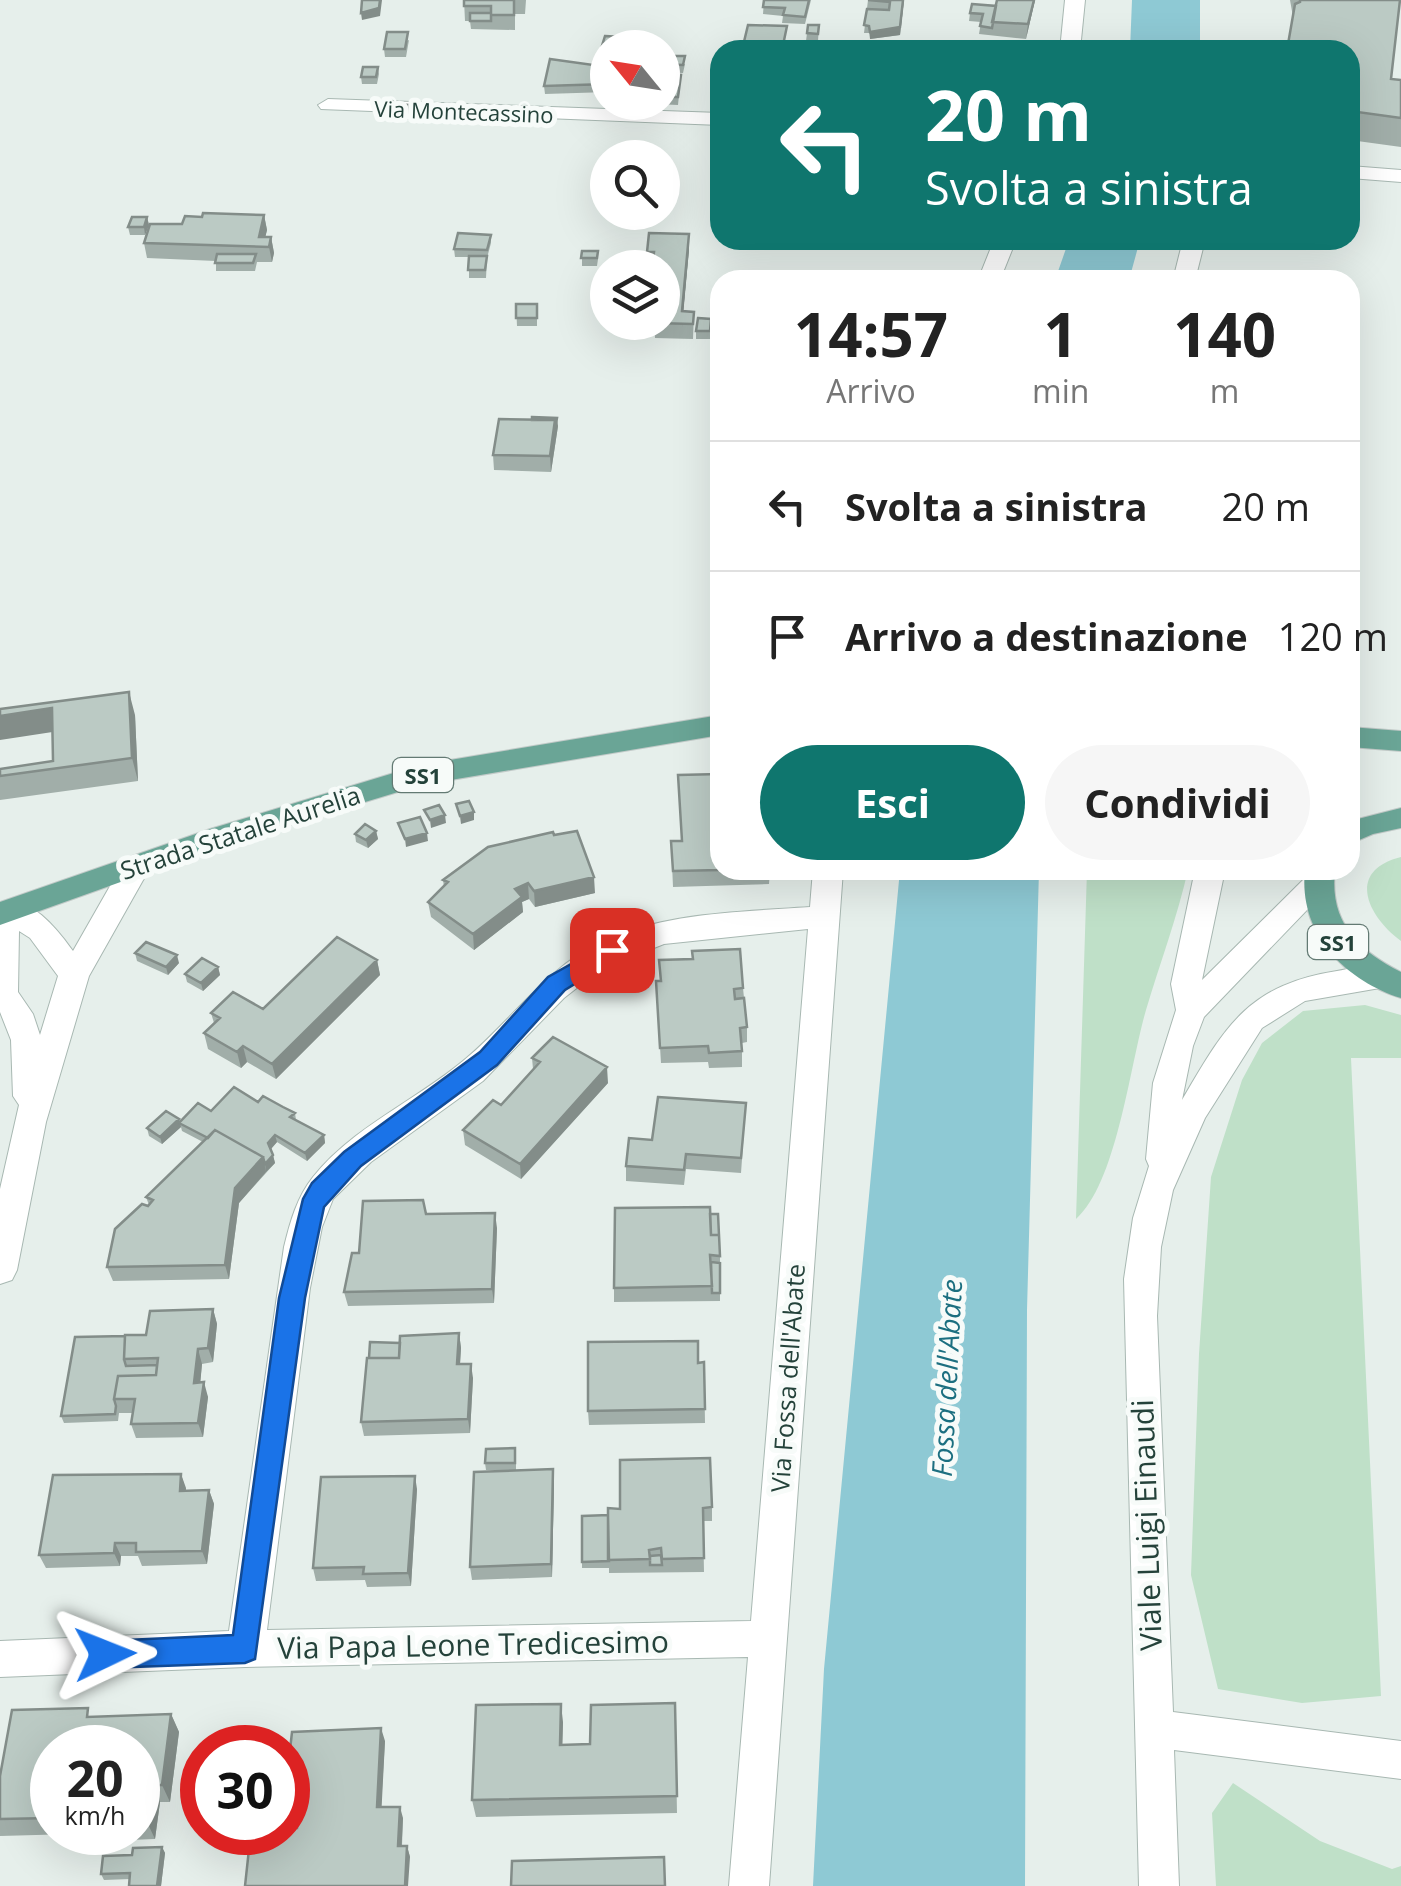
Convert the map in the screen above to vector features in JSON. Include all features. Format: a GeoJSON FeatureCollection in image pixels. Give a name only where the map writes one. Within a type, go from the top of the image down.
{"type":"FeatureCollection","features":[{"type":"Feature","properties":{"kind":"main road","name":"Strada Statale Aurelia"},"geometry":{"type":"LineString","coordinates":[[5,913],[220,836],[420,775],[710,728]]}},
{"type":"Feature","properties":{"kind":"main road"},"geometry":{"type":"LineString","coordinates":[[1360,738],[1401,741]]}},
{"type":"Feature","properties":{"kind":"main road"},"geometry":{"type":"LineString","coordinates":[[1360,830],[1397,817]]}},
{"type":"Feature","properties":{"kind":"main road","name":"SS1"},"geometry":{"type":"LineString","coordinates":[[1318,880],[1322,918],[1331,934],[1344,950],[1391,981]]}},
{"type":"Feature","properties":{"kind":"street"},"geometry":{"type":"LineString","coordinates":[[1071,40],[1075,0]]}},
{"type":"Feature","properties":{"kind":"street","name":"Via Montecassino"},"geometry":{"type":"LineString","coordinates":[[328,105],[710,119]]}},
{"type":"Feature","properties":{"kind":"street"},"geometry":{"type":"LineString","coordinates":[[1360,173],[1401,176]]}},
{"type":"Feature","properties":{"kind":"street"},"geometry":{"type":"LineString","coordinates":[[0,1270],[30,1122],[74,975],[136,866]]}},
{"type":"Feature","properties":{"kind":"street","name":"Via Fossa dell'Abate"},"geometry":{"type":"LineString","coordinates":[[749,1886],[827,880]]}},
{"type":"Feature","properties":{"kind":"street","name":"Viale Luigi Einaudi"},"geometry":{"type":"LineString","coordinates":[[1191,1010],[1186,984],[1208,880]]}},
{"type":"Feature","properties":{"kind":"street","name":"Viale Luigi Einaudi"},"geometry":{"type":"LineString","coordinates":[[1159,1886],[1140,1262],[1162,1167],[1167,1091],[1182,1029],[1191,1010],[1315,880]]}},
{"type":"Feature","properties":{"kind":"street"},"geometry":{"type":"LineString","coordinates":[[30,1122],[24,1030],[18,1013],[2,993],[5,913],[42,930],[74,975]]}},
{"type":"Feature","properties":{"kind":"street"},"geometry":{"type":"LineString","coordinates":[[245,1649],[292,1298],[312,1206],[321,1191],[353,1159],[489,1058],[546,994],[575,969],[660,933],[822,917]]}},
{"type":"Feature","properties":{"kind":"street","name":"Viale Luigi Einaudi"},"geometry":{"type":"LineString","coordinates":[[1162,1167],[1226,1054],[1256,1015],[1298,992],[1391,981]]}},
{"type":"Feature","properties":{"kind":"street","name":"Via Papa Leone Tredicesimo"},"geometry":{"type":"LineString","coordinates":[[0,1659],[245,1649],[767,1639]]}},
{"type":"Feature","properties":{"kind":"street"},"geometry":{"type":"LineString","coordinates":[[1152,1728],[1401,1760]]}},
{"type":"Feature","properties":{"kind":"green space"},"geometry":{"type":"Polygon","coordinates":[[[1401,857],[1401,941],[1372,908],[1368,883],[1384,864],[1401,857]]]}},
{"type":"Feature","properties":{"kind":"green space"},"geometry":{"type":"Polygon","coordinates":[[[1087,880],[1185,880],[1146,1010],[1112,1151],[1090,1202],[1076,1219],[1087,880]]]}},
{"type":"Feature","properties":{"kind":"green space"},"geometry":{"type":"Polygon","coordinates":[[[1365,1005],[1401,1015],[1401,1058],[1351,1058],[1381,1696],[1302,1703],[1218,1689],[1191,1575],[1199,1354],[1211,1177],[1242,1080],[1262,1043],[1303,1011],[1365,1005]]]}},
{"type":"Feature","properties":{"kind":"green space"},"geometry":{"type":"Polygon","coordinates":[[[1233,1783],[1320,1841],[1392,1869],[1401,1866],[1401,1886],[1216,1886],[1212,1813],[1233,1783]]]}},
{"type":"Feature","properties":{"kind":"water"},"geometry":{"type":"Polygon","coordinates":[[[1132,0],[1200,0],[1200,40],[1130,40],[1132,0]]]}},
{"type":"Feature","properties":{"kind":"water"},"geometry":{"type":"Polygon","coordinates":[[[1066,250],[1137,250],[1132,270],[1058,270],[1066,250]]]}},
{"type":"Feature","properties":{"kind":"water","name":"Fossa dell'Abate"},"geometry":{"type":"Polygon","coordinates":[[[899,880],[1039,880],[1027,1310],[1025,1886],[813,1886],[824,1669],[899,880]]]}},
{"type":"Feature","properties":{"kind":"building"},"geometry":{"type":"Polygon","coordinates":[[[362,0],[380,0],[379,8],[361,13],[362,0]]]}},
{"type":"Feature","properties":{"kind":"building"},"geometry":{"type":"Polygon","coordinates":[[[464,0],[514,0],[514,15],[491,15],[491,6],[464,6],[464,0]]]}},
{"type":"Feature","properties":{"kind":"building"},"geometry":{"type":"Polygon","coordinates":[[[764,0],[809,0],[805,17],[783,15],[785,8],[763,7],[764,0]]]}},
{"type":"Feature","properties":{"kind":"building"},"geometry":{"type":"Polygon","coordinates":[[[868,0],[903,0],[900,27],[870,32],[869,26],[864,25],[867,9],[889,10],[890,2],[868,0]]]}},
{"type":"Feature","properties":{"kind":"building"},"geometry":{"type":"Polygon","coordinates":[[[997,0],[1034,0],[1028,24],[992,22],[997,0]]]}},
{"type":"Feature","properties":{"kind":"building"},"geometry":{"type":"Polygon","coordinates":[[[1400,0],[1391,79],[1401,80],[1401,118],[1360,112],[1360,40],[1289,40],[1295,4],[1400,0]]]}},
{"type":"Feature","properties":{"kind":"building"},"geometry":{"type":"Polygon","coordinates":[[[972,4],[996,6],[992,28],[980,26],[983,14],[970,13],[972,4]]]}},
{"type":"Feature","properties":{"kind":"building"},"geometry":{"type":"Polygon","coordinates":[[[470,13],[491,13],[491,21],[470,21],[470,13]]]}},
{"type":"Feature","properties":{"kind":"building"},"geometry":{"type":"Polygon","coordinates":[[[748,25],[787,26],[784,40],[744,40],[748,25]]]}},
{"type":"Feature","properties":{"kind":"building"},"geometry":{"type":"Polygon","coordinates":[[[808,25],[819,25],[818,34],[807,33],[808,25]]]}},
{"type":"Feature","properties":{"kind":"building"},"geometry":{"type":"Polygon","coordinates":[[[387,32],[408,32],[405,49],[384,49],[387,32]]]}},
{"type":"Feature","properties":{"kind":"building"},"geometry":{"type":"Polygon","coordinates":[[[550,59],[590,65],[590,85],[544,86],[550,59]]]}},
{"type":"Feature","properties":{"kind":"building"},"geometry":{"type":"Polygon","coordinates":[[[363,67],[378,67],[376,77],[361,77],[363,67]]]}},
{"type":"Feature","properties":{"kind":"building"},"geometry":{"type":"Polygon","coordinates":[[[389,104],[410,105],[408,112],[387,111],[389,104]]]}},
{"type":"Feature","properties":{"kind":"building"},"geometry":{"type":"Polygon","coordinates":[[[203,213],[264,215],[259,237],[271,237],[269,247],[144,243],[150,224],[182,224],[185,216],[202,217],[203,213]]]}},
{"type":"Feature","properties":{"kind":"building"},"geometry":{"type":"Polygon","coordinates":[[[132,217],[147,217],[144,227],[128,227],[132,217]]]}},
{"type":"Feature","properties":{"kind":"building"},"geometry":{"type":"Polygon","coordinates":[[[458,233],[491,235],[487,250],[454,249],[458,233]]]}},
{"type":"Feature","properties":{"kind":"building"},"geometry":{"type":"Polygon","coordinates":[[[649,233],[689,234],[682,311],[694,312],[693,324],[680,324],[680,250],[647,250],[649,233]]]}},
{"type":"Feature","properties":{"kind":"building"},"geometry":{"type":"Polygon","coordinates":[[[217,254],[256,254],[253,263],[215,263],[217,254]]]}},
{"type":"Feature","properties":{"kind":"building"},"geometry":{"type":"Polygon","coordinates":[[[469,256],[487,256],[485,270],[468,270],[469,256]]]}},
{"type":"Feature","properties":{"kind":"building"},"geometry":{"type":"Polygon","coordinates":[[[516,304],[537,304],[537,318],[516,318],[516,304]]]}},
{"type":"Feature","properties":{"kind":"building"},"geometry":{"type":"Polygon","coordinates":[[[698,318],[710,319],[710,331],[696,331],[698,318]]]}},
{"type":"Feature","properties":{"kind":"building"},"geometry":{"type":"Polygon","coordinates":[[[532,417],[557,418],[555,428],[555,420],[532,417]]]}},
{"type":"Feature","properties":{"kind":"building"},"geometry":{"type":"Polygon","coordinates":[[[499,419],[555,420],[550,456],[493,455],[499,419]]]}},
{"type":"Feature","properties":{"kind":"building"},"geometry":{"type":"Polygon","coordinates":[[[129,692],[132,758],[0,776],[0,769],[53,761],[52,708],[0,716],[0,709],[129,692]]]}},
{"type":"Feature","properties":{"kind":"building"},"geometry":{"type":"Polygon","coordinates":[[[710,774],[710,870],[673,871],[671,841],[682,841],[678,775],[710,774]]]}},
{"type":"Feature","properties":{"kind":"building"},"geometry":{"type":"Polygon","coordinates":[[[469,801],[474,812],[460,816],[456,804],[469,801]]]}},
{"type":"Feature","properties":{"kind":"building"},"geometry":{"type":"Polygon","coordinates":[[[439,805],[445,815],[430,820],[424,810],[439,805]]]}},
{"type":"Feature","properties":{"kind":"building"},"geometry":{"type":"Polygon","coordinates":[[[420,817],[427,833],[405,839],[398,823],[420,817]]]}},
{"type":"Feature","properties":{"kind":"building"},"geometry":{"type":"Polygon","coordinates":[[[365,824],[376,831],[366,840],[355,834],[365,824]]]}},
{"type":"Feature","properties":{"kind":"building"},"geometry":{"type":"Polygon","coordinates":[[[577,831],[594,877],[534,891],[528,883],[515,889],[522,897],[473,934],[428,902],[448,882],[443,880],[488,847],[553,832],[554,835],[577,831]]]}},
{"type":"Feature","properties":{"kind":"building"},"geometry":{"type":"Polygon","coordinates":[[[337,937],[377,960],[272,1064],[243,1046],[237,1052],[204,1033],[220,1018],[211,1013],[233,992],[263,1009],[337,937]]]}},
{"type":"Feature","properties":{"kind":"building"},"geometry":{"type":"Polygon","coordinates":[[[146,942],[177,955],[166,967],[135,953],[146,942]]]}},
{"type":"Feature","properties":{"kind":"building"},"geometry":{"type":"Polygon","coordinates":[[[740,949],[743,988],[734,989],[735,999],[744,998],[747,1027],[740,1028],[742,1051],[709,1053],[708,1046],[660,1048],[656,981],[661,981],[659,960],[693,959],[692,951],[740,949]]]}},
{"type":"Feature","properties":{"kind":"building"},"geometry":{"type":"Polygon","coordinates":[[[202,958],[218,967],[201,983],[185,974],[202,958]]]}},
{"type":"Feature","properties":{"kind":"building"},"geometry":{"type":"Polygon","coordinates":[[[553,1037],[607,1067],[520,1164],[463,1130],[493,1100],[501,1105],[540,1062],[532,1058],[553,1037]]]}},
{"type":"Feature","properties":{"kind":"building"},"geometry":{"type":"Polygon","coordinates":[[[234,1087],[258,1102],[263,1096],[295,1113],[290,1117],[324,1135],[305,1153],[275,1135],[268,1143],[273,1155],[265,1164],[263,1157],[215,1130],[208,1138],[179,1123],[198,1103],[211,1111],[234,1087]]]}},
{"type":"Feature","properties":{"kind":"building"},"geometry":{"type":"Polygon","coordinates":[[[658,1097],[746,1103],[741,1158],[686,1154],[684,1170],[626,1166],[629,1138],[652,1140],[658,1097]]]}},
{"type":"Feature","properties":{"kind":"building"},"geometry":{"type":"Polygon","coordinates":[[[166,1111],[179,1119],[160,1137],[147,1128],[166,1111]]]}},
{"type":"Feature","properties":{"kind":"building"},"geometry":{"type":"Polygon","coordinates":[[[215,1130],[263,1157],[235,1188],[225,1265],[107,1267],[115,1229],[142,1204],[148,1206],[153,1200],[146,1197],[215,1130]]]}},
{"type":"Feature","properties":{"kind":"building"},"geometry":{"type":"Polygon","coordinates":[[[423,1200],[426,1214],[495,1213],[492,1289],[344,1292],[352,1253],[359,1253],[363,1201],[423,1200]]]}},
{"type":"Feature","properties":{"kind":"building"},"geometry":{"type":"Polygon","coordinates":[[[710,1207],[711,1235],[719,1235],[720,1256],[710,1255],[712,1286],[614,1288],[615,1208],[710,1207]]]}},
{"type":"Feature","properties":{"kind":"building"},"geometry":{"type":"Polygon","coordinates":[[[710,1214],[718,1214],[719,1235],[711,1235],[710,1214]]]}},
{"type":"Feature","properties":{"kind":"building"},"geometry":{"type":"Polygon","coordinates":[[[711,1262],[720,1263],[720,1293],[712,1293],[711,1262]]]}},
{"type":"Feature","properties":{"kind":"building"},"geometry":{"type":"Polygon","coordinates":[[[213,1309],[208,1348],[198,1349],[194,1383],[204,1382],[198,1423],[131,1424],[135,1399],[114,1399],[118,1376],[156,1375],[158,1358],[124,1359],[125,1335],[146,1335],[150,1311],[213,1309]]]}},
{"type":"Feature","properties":{"kind":"building"},"geometry":{"type":"Polygon","coordinates":[[[459,1333],[457,1364],[471,1364],[468,1419],[361,1422],[367,1358],[399,1358],[400,1336],[459,1333]]]}},
{"type":"Feature","properties":{"kind":"building"},"geometry":{"type":"Polygon","coordinates":[[[125,1336],[126,1366],[157,1365],[156,1375],[118,1376],[115,1414],[61,1416],[75,1337],[125,1336]]]}},
{"type":"Feature","properties":{"kind":"building"},"geometry":{"type":"Polygon","coordinates":[[[698,1341],[698,1363],[704,1362],[705,1409],[588,1411],[588,1342],[698,1341]]]}},
{"type":"Feature","properties":{"kind":"building"},"geometry":{"type":"Polygon","coordinates":[[[370,1342],[400,1343],[399,1358],[369,1358],[370,1342]]]}},
{"type":"Feature","properties":{"kind":"building"},"geometry":{"type":"Polygon","coordinates":[[[515,1448],[515,1463],[485,1463],[486,1449],[515,1448]]]}},
{"type":"Feature","properties":{"kind":"building"},"geometry":{"type":"Polygon","coordinates":[[[710,1458],[712,1507],[703,1508],[704,1558],[662,1559],[661,1548],[649,1550],[650,1559],[608,1560],[608,1508],[620,1509],[620,1460],[710,1458]]]}},
{"type":"Feature","properties":{"kind":"building"},"geometry":{"type":"Polygon","coordinates":[[[553,1469],[551,1564],[470,1567],[474,1472],[553,1469]]]}},
{"type":"Feature","properties":{"kind":"building"},"geometry":{"type":"Polygon","coordinates":[[[181,1474],[180,1491],[209,1490],[202,1551],[136,1552],[136,1543],[115,1543],[114,1553],[39,1555],[53,1475],[181,1474]]]}},
{"type":"Feature","properties":{"kind":"building"},"geometry":{"type":"Polygon","coordinates":[[[415,1476],[408,1573],[363,1574],[364,1567],[313,1568],[321,1477],[415,1476]]]}},
{"type":"Feature","properties":{"kind":"building"},"geometry":{"type":"Polygon","coordinates":[[[608,1515],[609,1561],[582,1562],[582,1516],[608,1515]]]}},
{"type":"Feature","properties":{"kind":"building"},"geometry":{"type":"Polygon","coordinates":[[[661,1555],[662,1565],[650,1565],[650,1556],[661,1555]]]}},
{"type":"Feature","properties":{"kind":"building"},"geometry":{"type":"Polygon","coordinates":[[[675,1703],[677,1796],[472,1800],[476,1705],[561,1704],[560,1745],[590,1744],[591,1705],[675,1703]]]}},
{"type":"Feature","properties":{"kind":"building"},"geometry":{"type":"Polygon","coordinates":[[[88,1708],[87,1717],[171,1714],[162,1785],[160,1725],[30,1725],[30,1818],[0,1819],[0,1776],[12,1710],[88,1708]]]}},
{"type":"Feature","properties":{"kind":"building"},"geometry":{"type":"Polygon","coordinates":[[[381,1728],[377,1807],[400,1807],[398,1846],[407,1846],[405,1886],[245,1886],[248,1855],[310,1855],[310,1731],[381,1728]]]}},
{"type":"Feature","properties":{"kind":"building"},"geometry":{"type":"Polygon","coordinates":[[[162,1847],[157,1886],[129,1886],[130,1873],[101,1874],[103,1856],[160,1855],[162,1847]]]}},
{"type":"Feature","properties":{"kind":"building"},"geometry":{"type":"Polygon","coordinates":[[[664,1857],[665,1886],[511,1886],[512,1861],[664,1857]]]}},
{"type":"Feature","properties":{"kind":"route"},"geometry":{"type":"LineString","coordinates":[[105,1654],[245,1649],[292,1298],[312,1206],[321,1191],[353,1159],[489,1058],[556,983],[612,950]]}}]}
